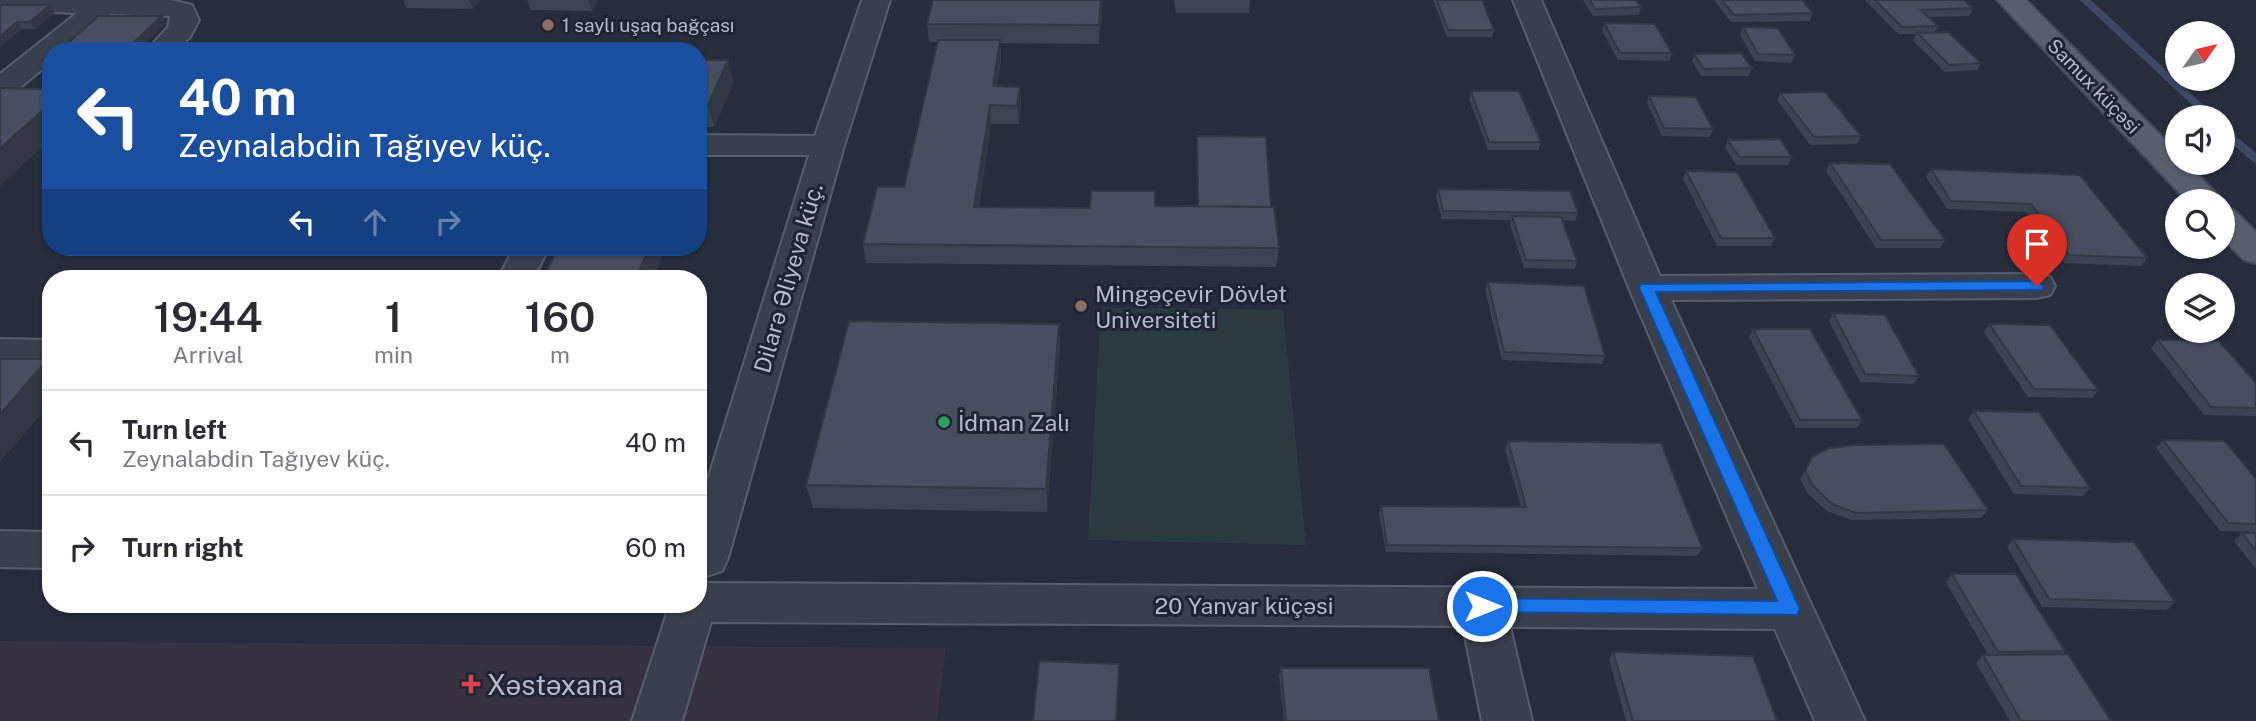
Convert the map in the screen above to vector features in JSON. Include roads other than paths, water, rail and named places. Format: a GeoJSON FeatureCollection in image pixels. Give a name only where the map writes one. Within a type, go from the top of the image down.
{"type":"FeatureCollection","features":[{"type":"Feature","properties":{"kind":"main road","name":"Samux küçəsi"},"geometry":{"type":"LineString","coordinates":[[2011,0],[2194,189]]}},
{"type":"Feature","properties":{"kind":"main road"},"geometry":{"type":"LineString","coordinates":[[2235,231],[2256,252]]}},
{"type":"Feature","properties":{"kind":"street","name":"Dilarə Əliyeva küç."},"geometry":{"type":"LineString","coordinates":[[707,552],[828,146],[876,0]]}},
{"type":"Feature","properties":{"kind":"street"},"geometry":{"type":"LineString","coordinates":[[1527,0],[1647,288],[1840,721]]}},
{"type":"Feature","properties":{"kind":"street"},"geometry":{"type":"LineString","coordinates":[[0,2],[107,2],[166,7],[182,12],[185,20],[180,31],[169,42]]}},
{"type":"Feature","properties":{"kind":"street"},"geometry":{"type":"LineString","coordinates":[[58,42],[107,2]]}},
{"type":"Feature","properties":{"kind":"street"},"geometry":{"type":"LineString","coordinates":[[0,89],[42,55]]}},
{"type":"Feature","properties":{"kind":"street"},"geometry":{"type":"LineString","coordinates":[[707,145],[828,146]]}},
{"type":"Feature","properties":{"kind":"street"},"geometry":{"type":"LineString","coordinates":[[1647,288],[2037,286]]}},
{"type":"Feature","properties":{"kind":"street"},"geometry":{"type":"LineString","coordinates":[[0,352],[42,353]]}},
{"type":"Feature","properties":{"kind":"street"},"geometry":{"type":"LineString","coordinates":[[0,549],[42,550]]}},
{"type":"Feature","properties":{"kind":"street","name":"20 Yanvar küçəsi"},"geometry":{"type":"LineString","coordinates":[[707,576],[1482,606],[1790,609]]}},
{"type":"Feature","properties":{"kind":"street"},"geometry":{"type":"LineString","coordinates":[[1482,606],[1507,721]]}},
{"type":"Feature","properties":{"kind":"street"},"geometry":{"type":"LineString","coordinates":[[657,721],[690,613]]}},
{"type":"Feature","properties":{"kind":"waterway"},"geometry":{"type":"LineString","coordinates":[[2085,0],[2198,105]]}},
{"type":"Feature","properties":{"kind":"waterway"},"geometry":{"type":"LineString","coordinates":[[2235,140],[2256,159]]}},
{"type":"Feature","properties":{"kind":"place","name":"1 saylı uşaq bağçası"},"geometry":{"type":"Point","coordinates":[548,25]}},
{"type":"Feature","properties":{"kind":"place","name":"Mingəçevir Dövlət Universiteti"},"geometry":{"type":"Point","coordinates":[1081,306]}},
{"type":"Feature","properties":{"kind":"place","name":"İdman Zalı"},"geometry":{"type":"Point","coordinates":[944,422]}},
{"type":"Feature","properties":{"kind":"place","name":"Xəstəxana"},"geometry":{"type":"Point","coordinates":[471,684]}}]}
